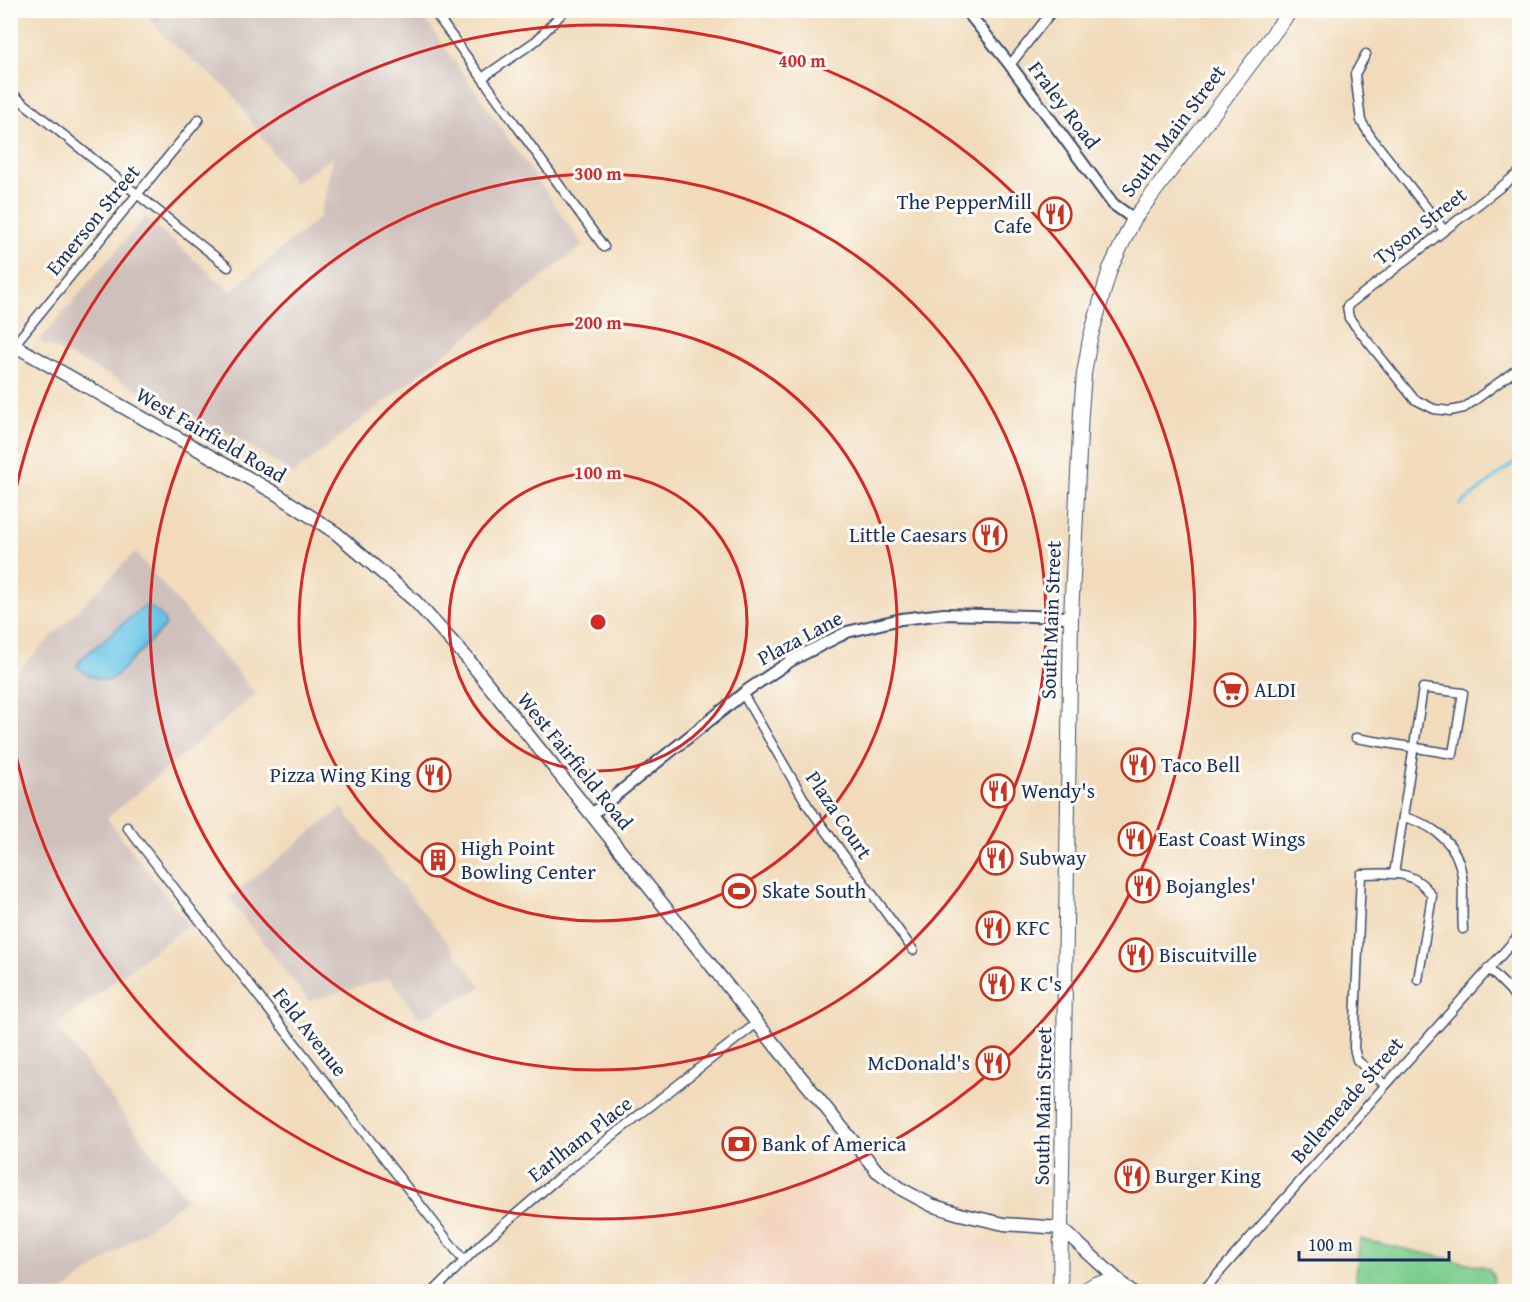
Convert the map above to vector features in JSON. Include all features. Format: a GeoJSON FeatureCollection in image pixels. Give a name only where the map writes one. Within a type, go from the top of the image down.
{"type":"FeatureCollection","features":[{"type":"Feature","properties":{"kind":"main road","name":"South Main Street"},"geometry":{"type":"LineString","coordinates":[[1060,1292],[1071,617],[1084,374],[1089,339],[1110,269],[1134,219],[1291,10]]}},
{"type":"Feature","properties":{"kind":"main road","name":"West Fairfield Road"},"geometry":{"type":"LineString","coordinates":[[12,344],[274,493],[336,532],[432,619],[467,658],[877,1171],[903,1190],[931,1205],[960,1215],[1004,1224],[1061,1228]]}},
{"type":"Feature","properties":{"kind":"main road"},"geometry":{"type":"LineString","coordinates":[[1061,1228],[1131,1292]]}},
{"type":"Feature","properties":{"kind":"main road"},"geometry":{"type":"LineString","coordinates":[[1082,1292],[1095,1284],[1119,1281]]}},
{"type":"Feature","properties":{"kind":"street"},"geometry":{"type":"LineString","coordinates":[[433,10],[604,247]]}},
{"type":"Feature","properties":{"kind":"street"},"geometry":{"type":"LineString","coordinates":[[482,78],[537,40],[565,10]]}},
{"type":"Feature","properties":{"kind":"street","name":"Fraley Road"},"geometry":{"type":"LineString","coordinates":[[966,10],[1010,65],[1113,204],[1134,219]]}},
{"type":"Feature","properties":{"kind":"street"},"geometry":{"type":"LineString","coordinates":[[1010,65],[1053,10]]}},
{"type":"Feature","properties":{"kind":"street"},"geometry":{"type":"LineString","coordinates":[[1366,54],[1355,74],[1361,121],[1444,230]]}},
{"type":"Feature","properties":{"kind":"street"},"geometry":{"type":"LineString","coordinates":[[10,92],[228,267]]}},
{"type":"Feature","properties":{"kind":"street","name":"Emerson Street"},"geometry":{"type":"LineString","coordinates":[[12,344],[199,119]]}},
{"type":"Feature","properties":{"kind":"street","name":"Tyson Street"},"geometry":{"type":"LineString","coordinates":[[1520,172],[1347,306],[1346,310],[1349,318],[1414,399],[1434,409],[1450,411],[1464,408],[1520,367]]}},
{"type":"Feature","properties":{"kind":"street","name":"Plaza Lane"},"geometry":{"type":"LineString","coordinates":[[592,814],[742,694],[792,660],[847,632],[902,619],[944,614],[1071,617]]}},
{"type":"Feature","properties":{"kind":"street"},"geometry":{"type":"LineString","coordinates":[[1356,738],[1412,747],[1453,754],[1463,693],[1423,688],[1412,747],[1394,874]]}},
{"type":"Feature","properties":{"kind":"street","name":"Plaza Court"},"geometry":{"type":"LineString","coordinates":[[742,694],[808,806],[913,950]]}},
{"type":"Feature","properties":{"kind":"street"},"geometry":{"type":"LineString","coordinates":[[1402,817],[1414,819],[1431,828],[1456,854],[1460,864],[1462,885],[1463,929]]}},
{"type":"Feature","properties":{"kind":"street","name":"Feld Avenue"},"geometry":{"type":"LineString","coordinates":[[127,827],[464,1261]]}},
{"type":"Feature","properties":{"kind":"street"},"geometry":{"type":"LineString","coordinates":[[1385,1085],[1357,1060],[1354,1048],[1360,874],[1394,874],[1416,878],[1425,885],[1432,896],[1418,980]]}},
{"type":"Feature","properties":{"kind":"street","name":"Bellemeade Street"},"geometry":{"type":"LineString","coordinates":[[1202,1292],[1520,934]]}},
{"type":"Feature","properties":{"kind":"street"},"geometry":{"type":"LineString","coordinates":[[1488,968],[1520,1004]]}},
{"type":"Feature","properties":{"kind":"street","name":"Earlham Place"},"geometry":{"type":"LineString","coordinates":[[433,1292],[464,1261],[557,1179],[757,1023]]}},
{"type":"Feature","properties":{"kind":"shaded area"},"geometry":{"type":"Polygon","coordinates":[[[146,11],[419,11],[583,245],[293,474],[239,439],[39,341],[145,217],[231,291],[320,217],[333,157],[294,183],[230,91],[163,36],[146,11]]]}},
{"type":"Feature","properties":{"kind":"shaded area"},"geometry":{"type":"Polygon","coordinates":[[[135,552],[256,694],[107,818],[188,925],[56,1025],[187,1199],[64,1291],[12,1292],[11,678],[135,552]]]}},
{"type":"Feature","properties":{"kind":"shaded area"},"geometry":{"type":"Polygon","coordinates":[[[342,808],[482,987],[420,1019],[390,978],[309,1001],[228,898],[342,808]]]}},
{"type":"Feature","properties":{"kind":"shaded area"},"geometry":{"type":"Polygon","coordinates":[[[841,1150],[871,1185],[944,1231],[1040,1250],[1041,1291],[684,1291],[689,1273],[841,1150]]]}},
{"type":"Feature","properties":{"kind":"green space"},"geometry":{"type":"Polygon","coordinates":[[[1360,1239],[1489,1268],[1494,1278],[1491,1291],[1357,1291],[1356,1275],[1360,1239]]]}},
{"type":"Feature","properties":{"kind":"water"},"geometry":{"type":"Polygon","coordinates":[[[149,606],[162,616],[166,625],[118,674],[108,681],[91,676],[77,666],[82,658],[143,607],[149,606]]]}},
{"type":"Feature","properties":{"kind":"waterway"},"geometry":{"type":"LineString","coordinates":[[1460,505],[1520,458]]}},
{"type":"Feature","properties":{"kind":"place","name":"The PepperMill Cafe"},"geometry":{"type":"Point","coordinates":[1055,214]}},
{"type":"Feature","properties":{"kind":"place","name":"Little Caesars"},"geometry":{"type":"Point","coordinates":[990,535]}},
{"type":"Feature","properties":{"kind":"place","name":"ALDI"},"geometry":{"type":"Point","coordinates":[1231,690]}},
{"type":"Feature","properties":{"kind":"place","name":"Taco Bell"},"geometry":{"type":"Point","coordinates":[1138,765]}},
{"type":"Feature","properties":{"kind":"place","name":"Pizza Wing King"},"geometry":{"type":"Point","coordinates":[434,775]}},
{"type":"Feature","properties":{"kind":"place","name":"Wendy's"},"geometry":{"type":"Point","coordinates":[998,791]}},
{"type":"Feature","properties":{"kind":"place","name":"East Coast Wings"},"geometry":{"type":"Point","coordinates":[1135,839]}},
{"type":"Feature","properties":{"kind":"place","name":"Subway"},"geometry":{"type":"Point","coordinates":[996,858]}},
{"type":"Feature","properties":{"kind":"place","name":"High Point Bowling Center"},"geometry":{"type":"Point","coordinates":[438,860]}},
{"type":"Feature","properties":{"kind":"place","name":"Bojangles'"},"geometry":{"type":"Point","coordinates":[1143,886]}},
{"type":"Feature","properties":{"kind":"place","name":"Skate South"},"geometry":{"type":"Point","coordinates":[739,891]}},
{"type":"Feature","properties":{"kind":"place","name":"KFC"},"geometry":{"type":"Point","coordinates":[993,928]}},
{"type":"Feature","properties":{"kind":"place","name":"Biscuitville"},"geometry":{"type":"Point","coordinates":[1136,955]}},
{"type":"Feature","properties":{"kind":"place","name":"K C's"},"geometry":{"type":"Point","coordinates":[997,984]}},
{"type":"Feature","properties":{"kind":"place","name":"McDonald's"},"geometry":{"type":"Point","coordinates":[993,1063]}},
{"type":"Feature","properties":{"kind":"place","name":"Bank of America"},"geometry":{"type":"Point","coordinates":[739,1144]}},
{"type":"Feature","properties":{"kind":"place","name":"Burger King"},"geometry":{"type":"Point","coordinates":[1132,1176]}}]}
